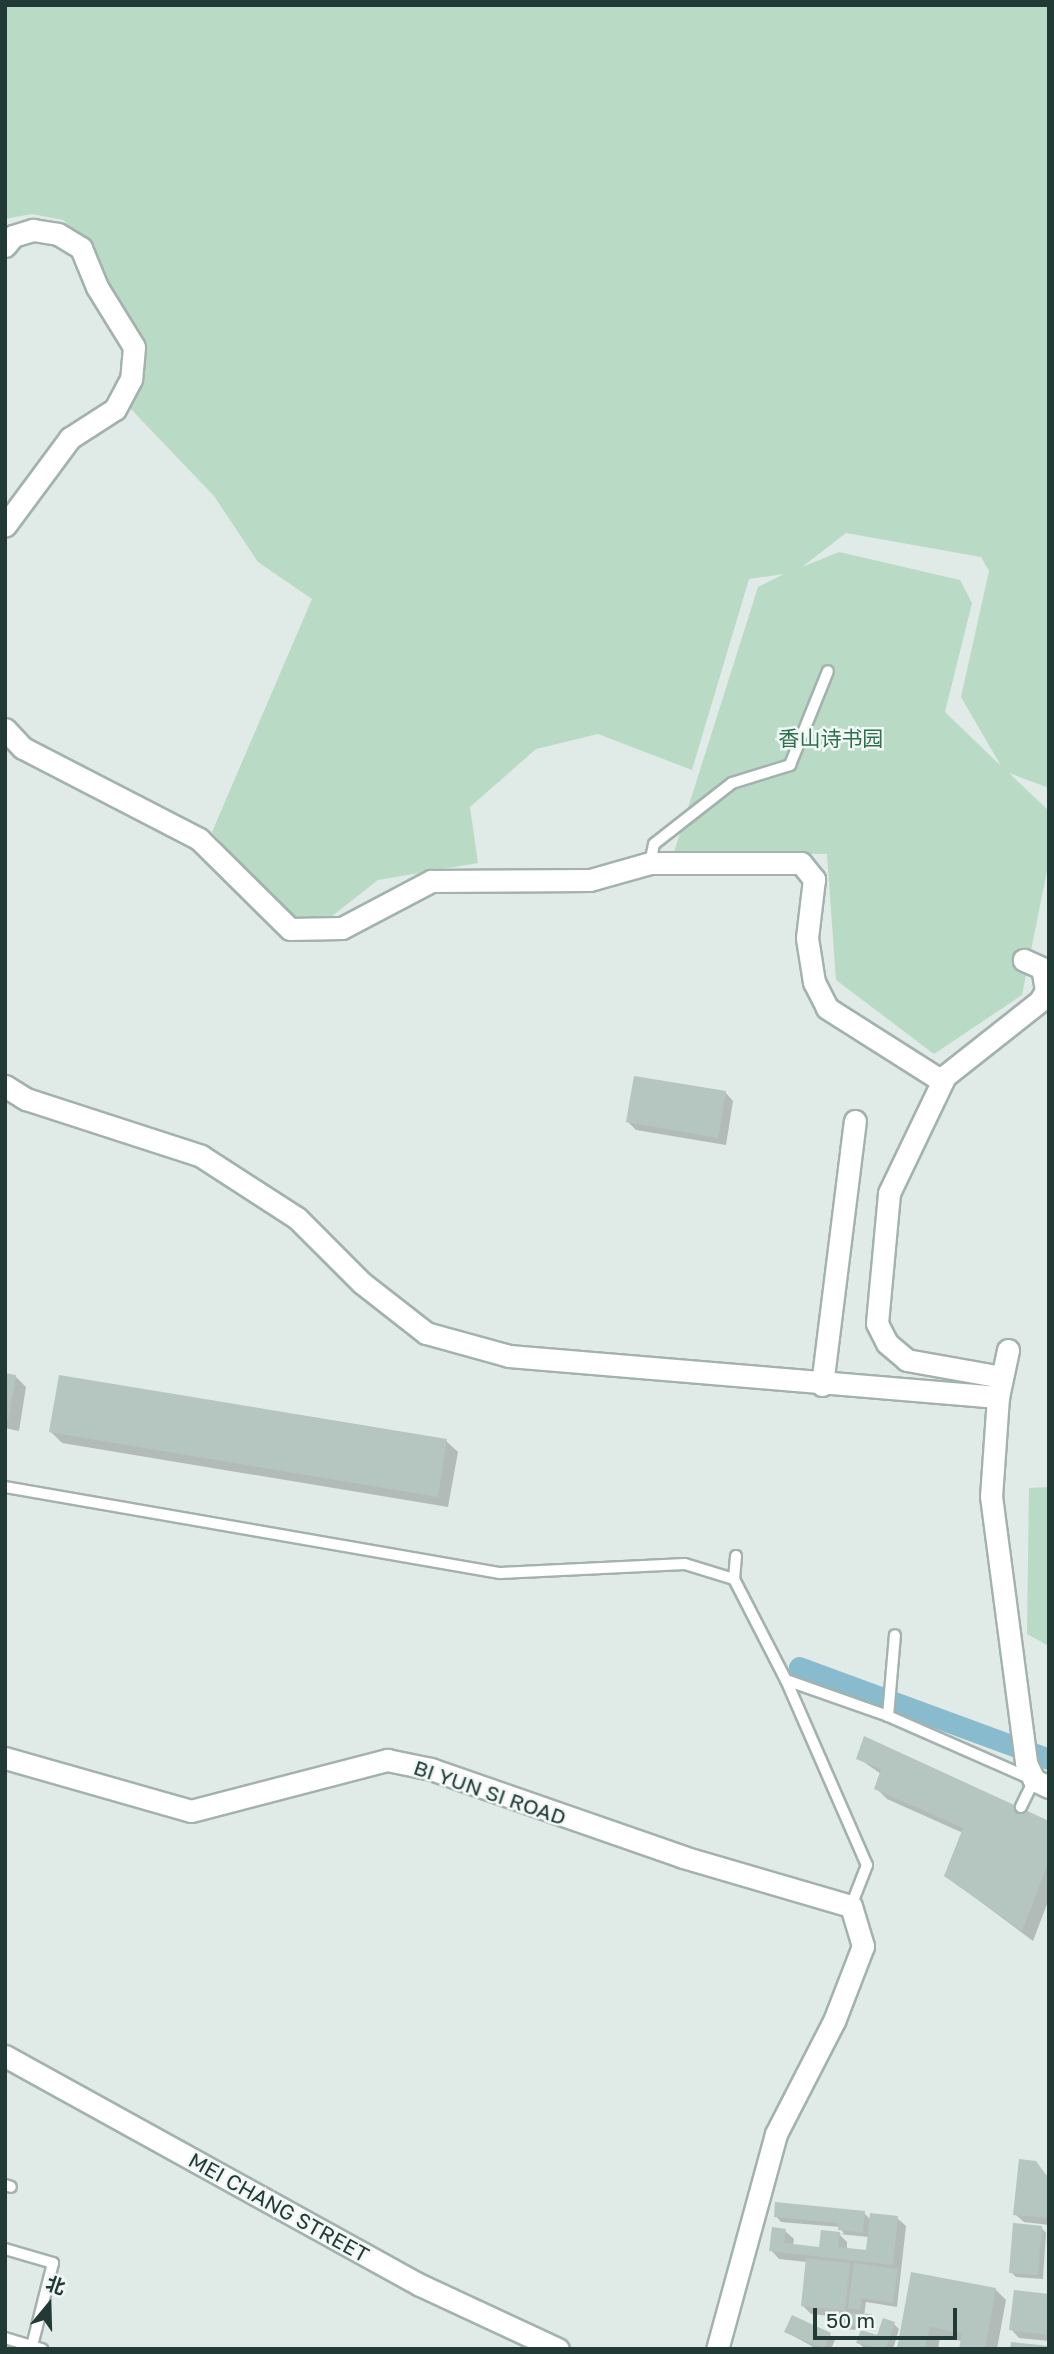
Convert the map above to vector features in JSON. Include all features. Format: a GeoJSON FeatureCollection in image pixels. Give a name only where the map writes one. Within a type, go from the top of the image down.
{"type":"FeatureCollection","features":[{"type":"Feature","properties":{"kind":"street"},"geometry":{"type":"LineString","coordinates":[[5,246],[13,236],[33,230],[58,234],[80,248],[97,286],[134,346],[131,379],[115,410],[70,438],[5,526]]}},
{"type":"Feature","properties":{"kind":"street"},"geometry":{"type":"LineString","coordinates":[[5,729],[23,748],[199,839],[290,929],[342,928],[431,881],[590,880],[650,863],[801,863],[814,879],[807,938],[814,982],[827,1008],[942,1081]]}},
{"type":"Feature","properties":{"kind":"street"},"geometry":{"type":"LineString","coordinates":[[1000,1387],[907,1360],[887,1343],[877,1323],[889,1193],[942,1081],[1040,1002],[1046,990],[1042,968],[1024,960]]}},
{"type":"Feature","properties":{"kind":"street"},"geometry":{"type":"LineString","coordinates":[[5,1086],[26,1099],[201,1156],[297,1218],[362,1283],[426,1333],[509,1356],[822,1385],[1000,1387]]}},
{"type":"Feature","properties":{"kind":"street"},"geometry":{"type":"LineString","coordinates":[[822,1385],[855,1121]]}},
{"type":"Feature","properties":{"kind":"street"},"geometry":{"type":"LineString","coordinates":[[1009,1350],[1000,1387],[991,1496],[1021,1731],[1036,1776]]}},
{"type":"Feature","properties":{"kind":"street","name":"BI YUN SI ROAD"},"geometry":{"type":"LineString","coordinates":[[5,1758],[191,1811],[387,1760],[431,1769],[682,1857],[851,1906]]}},
{"type":"Feature","properties":{"kind":"street"},"geometry":{"type":"LineString","coordinates":[[717,2349],[776,2134],[834,2021],[863,1946],[851,1906]]}},
{"type":"Feature","properties":{"kind":"street","name":"MEI CHANG STREET"},"geometry":{"type":"LineString","coordinates":[[8,2061],[420,2285],[558,2349]]}},
{"type":"Feature","properties":{"kind":"lane"},"geometry":{"type":"LineString","coordinates":[[650,863],[654,844],[732,783],[790,765],[828,671]]}},
{"type":"Feature","properties":{"kind":"lane"},"geometry":{"type":"LineString","coordinates":[[5,1487],[500,1573],[685,1564],[734,1579]]}},
{"type":"Feature","properties":{"kind":"lane"},"geometry":{"type":"LineString","coordinates":[[736,1556],[734,1579],[786,1680],[867,1865],[851,1906]]}},
{"type":"Feature","properties":{"kind":"lane"},"geometry":{"type":"LineString","coordinates":[[888,1716],[895,1635]]}},
{"type":"Feature","properties":{"kind":"lane"},"geometry":{"type":"LineString","coordinates":[[786,1680],[888,1716],[1036,1776],[1021,1807]]}},
{"type":"Feature","properties":{"kind":"lane"},"geometry":{"type":"LineString","coordinates":[[5,2249],[52,2263],[37,2348],[5,2338]]}},
{"type":"Feature","properties":{"kind":"green space","name":"香山诗书园"},"geometry":{"type":"Polygon","coordinates":[[[5,5],[1049,5],[1049,788],[1009,773],[1049,811],[1049,861],[1022,995],[934,1054],[836,980],[827,854],[674,852],[758,587],[784,574],[749,579],[692,770],[598,734],[536,749],[470,807],[478,863],[378,880],[318,927],[292,922],[212,832],[312,599],[258,562],[214,496],[128,406],[124,323],[90,246],[63,220],[32,214],[5,219],[5,5]],[[846,533],[802,567],[839,552],[960,580],[972,603],[945,712],[1001,766],[961,697],[989,571],[981,557],[846,533]]]}},
{"type":"Feature","properties":{"kind":"green space"},"geometry":{"type":"Polygon","coordinates":[[[1049,1487],[1049,1646],[1027,1634],[1029,1488],[1049,1487]]]}},
{"type":"Feature","properties":{"kind":"building"},"geometry":{"type":"Polygon","coordinates":[[[634,1076],[726,1091],[718,1138],[626,1122],[634,1076]]]}},
{"type":"Feature","properties":{"kind":"building"},"geometry":{"type":"Polygon","coordinates":[[[5,1373],[16,1375],[8,1421],[5,1420],[5,1373]]]}},
{"type":"Feature","properties":{"kind":"building"},"geometry":{"type":"Polygon","coordinates":[[[59,1375],[447,1439],[438,1497],[49,1432],[59,1375]]]}},
{"type":"Feature","properties":{"kind":"building"},"geometry":{"type":"Polygon","coordinates":[[[864,1736],[1049,1821],[1049,1861],[1022,1931],[944,1876],[963,1828],[874,1789],[881,1769],[856,1759],[864,1736]]]}},
{"type":"Feature","properties":{"kind":"building"},"geometry":{"type":"Polygon","coordinates":[[[1019,2159],[1036,2161],[1049,2179],[1049,2218],[1013,2215],[1019,2159]]]}},
{"type":"Feature","properties":{"kind":"building"},"geometry":{"type":"Polygon","coordinates":[[[775,2202],[865,2211],[863,2233],[838,2230],[838,2223],[774,2217],[775,2202]]]}},
{"type":"Feature","properties":{"kind":"building"},"geometry":{"type":"Polygon","coordinates":[[[870,2213],[898,2216],[893,2265],[769,2251],[772,2227],[786,2229],[784,2243],[819,2247],[821,2230],[840,2232],[838,2247],[866,2250],[870,2213]]]}},
{"type":"Feature","properties":{"kind":"building"},"geometry":{"type":"Polygon","coordinates":[[[1013,2223],[1042,2226],[1038,2275],[1009,2273],[1013,2223]]]}},
{"type":"Feature","properties":{"kind":"building"},"geometry":{"type":"Polygon","coordinates":[[[806,2258],[850,2263],[845,2311],[801,2306],[806,2258]]]}},
{"type":"Feature","properties":{"kind":"building"},"geometry":{"type":"Polygon","coordinates":[[[854,2263],[898,2269],[893,2303],[862,2298],[860,2310],[848,2308],[854,2263]]]}},
{"type":"Feature","properties":{"kind":"building"},"geometry":{"type":"Polygon","coordinates":[[[911,2272],[996,2288],[985,2349],[959,2349],[962,2333],[930,2327],[925,2349],[897,2349],[911,2272]]]}},
{"type":"Feature","properties":{"kind":"building"},"geometry":{"type":"Polygon","coordinates":[[[1014,2290],[1049,2294],[1049,2335],[1009,2330],[1014,2290]]]}},
{"type":"Feature","properties":{"kind":"building"},"geometry":{"type":"Polygon","coordinates":[[[837,2312],[872,2314],[871,2327],[836,2325],[837,2312]]]}},
{"type":"Feature","properties":{"kind":"building"},"geometry":{"type":"Polygon","coordinates":[[[792,2315],[831,2333],[824,2349],[784,2332],[792,2315]]]}},
{"type":"Feature","properties":{"kind":"building"},"geometry":{"type":"Polygon","coordinates":[[[883,2318],[895,2322],[886,2349],[856,2343],[861,2330],[877,2335],[883,2318]]]}},
{"type":"Feature","properties":{"kind":"building"},"geometry":{"type":"Polygon","coordinates":[[[1011,2342],[1049,2346],[1049,2349],[1010,2349],[1011,2342]]]}},
{"type":"Feature","properties":{"kind":"waterway"},"geometry":{"type":"LineString","coordinates":[[799,1667],[1049,1759]]}}]}
